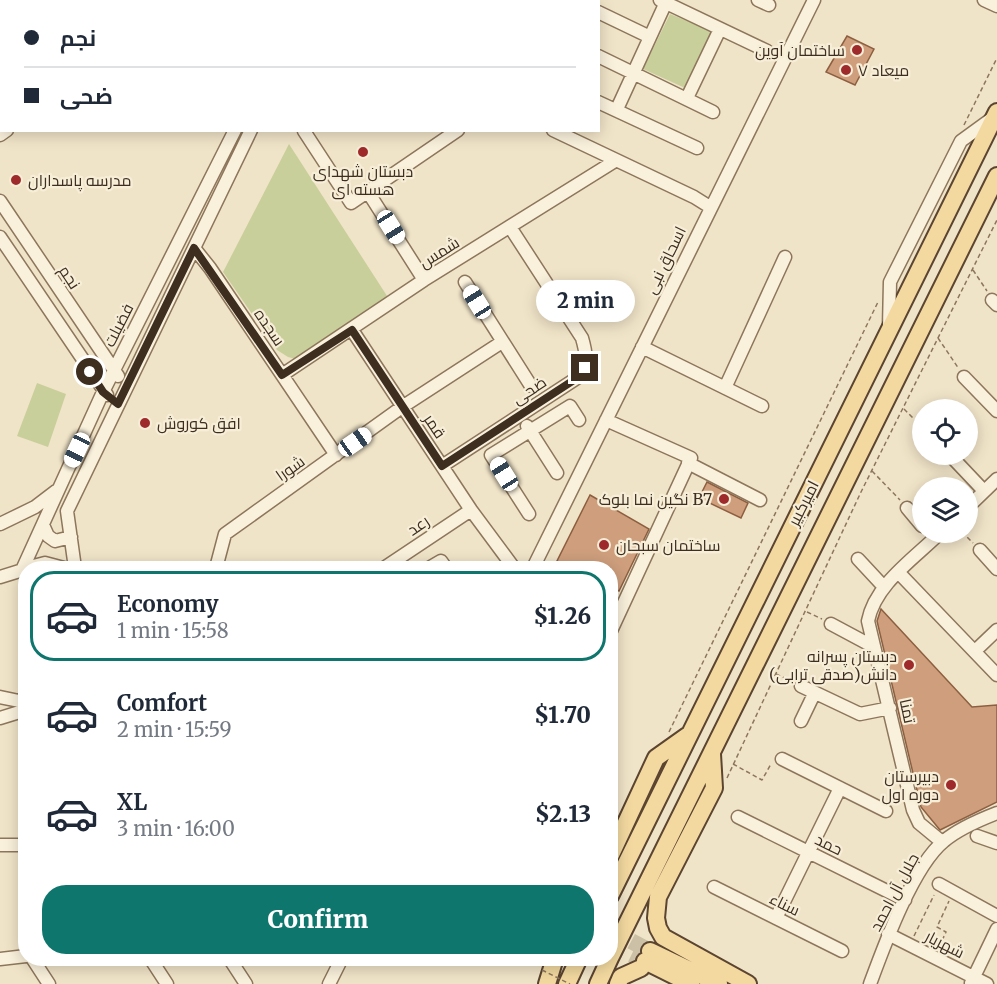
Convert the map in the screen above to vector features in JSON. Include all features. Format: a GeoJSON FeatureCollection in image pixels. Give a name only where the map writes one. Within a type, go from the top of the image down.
{"type":"FeatureCollection","features":[{"type":"Feature","properties":{"kind":"main road","name":"امیرکبیر"},"geometry":{"type":"LineString","coordinates":[[618,880],[996,114]]}},
{"type":"Feature","properties":{"kind":"main road","name":"امیرکبیر"},"geometry":{"type":"LineString","coordinates":[[618,942],[997,176]]}},
{"type":"Feature","properties":{"kind":"main road"},"geometry":{"type":"LineString","coordinates":[[833,445],[858,458]]}},
{"type":"Feature","properties":{"kind":"main road"},"geometry":{"type":"LineString","coordinates":[[818,475],[843,488]]}},
{"type":"Feature","properties":{"kind":"main road"},"geometry":{"type":"LineString","coordinates":[[618,840],[656,758],[688,736]]}},
{"type":"Feature","properties":{"kind":"main road"},"geometry":{"type":"LineString","coordinates":[[712,753],[714,788],[658,897],[658,928],[663,938],[748,984]]}},
{"type":"Feature","properties":{"kind":"main road"},"geometry":{"type":"LineString","coordinates":[[658,928],[649,934],[642,946],[646,960],[671,984]]}},
{"type":"Feature","properties":{"kind":"main road"},"geometry":{"type":"LineString","coordinates":[[618,984],[621,977],[646,960]]}},
{"type":"Feature","properties":{"kind":"main road"},"geometry":{"type":"LineString","coordinates":[[646,960],[691,984]]}},
{"type":"Feature","properties":{"kind":"main road"},"geometry":{"type":"LineString","coordinates":[[646,960],[719,984]]}},
{"type":"Feature","properties":{"kind":"main road"},"geometry":{"type":"LineString","coordinates":[[568,984],[576,966]]}},
{"type":"Feature","properties":{"kind":"main road","name":"امیرکبیر"},"geometry":{"type":"LineString","coordinates":[[598,984],[606,966]]}},
{"type":"Feature","properties":{"kind":"street","name":"اسحاق نبی"},"geometry":{"type":"LineString","coordinates":[[536,561],[814,0]]}},
{"type":"Feature","properties":{"kind":"street"},"geometry":{"type":"LineString","coordinates":[[984,0],[997,6]]}},
{"type":"Feature","properties":{"kind":"street"},"geometry":{"type":"LineString","coordinates":[[617,109],[664,1],[767,51]]}},
{"type":"Feature","properties":{"kind":"street"},"geometry":{"type":"LineString","coordinates":[[600,13],[650,37]]}},
{"type":"Feature","properties":{"kind":"street"},"geometry":{"type":"LineString","coordinates":[[687,98],[720,29]]}},
{"type":"Feature","properties":{"kind":"street"},"geometry":{"type":"LineString","coordinates":[[600,57],[713,112]]}},
{"type":"Feature","properties":{"kind":"street"},"geometry":{"type":"LineString","coordinates":[[600,103],[698,148]]}},
{"type":"Feature","properties":{"kind":"street","name":"فضیلت"},"geometry":{"type":"LineString","coordinates":[[28,561],[103,392],[234,132]]}},
{"type":"Feature","properties":{"kind":"street","name":"فضیلت"},"geometry":{"type":"LineString","coordinates":[[74,561],[67,512],[250,132]]}},
{"type":"Feature","properties":{"kind":"street"},"geometry":{"type":"LineString","coordinates":[[305,132],[351,203],[455,132]]}},
{"type":"Feature","properties":{"kind":"street"},"geometry":{"type":"LineString","coordinates":[[557,132],[694,197],[710,207]]}},
{"type":"Feature","properties":{"kind":"street","name":"شمس"},"geometry":{"type":"LineString","coordinates":[[282,375],[424,280],[615,161]]}},
{"type":"Feature","properties":{"kind":"street"},"geometry":{"type":"LineString","coordinates":[[368,192],[424,280]]}},
{"type":"Feature","properties":{"kind":"street","name":"نجم"},"geometry":{"type":"LineString","coordinates":[[0,201],[113,372],[127,384]]}},
{"type":"Feature","properties":{"kind":"street","name":"ضحی"},"geometry":{"type":"LineString","coordinates":[[442,466],[577,378],[585,368],[586,354],[582,338],[510,227]]}},
{"type":"Feature","properties":{"kind":"street"},"geometry":{"type":"LineString","coordinates":[[0,237],[103,392],[118,404]]}},
{"type":"Feature","properties":{"kind":"street","name":"سجده"},"geometry":{"type":"LineString","coordinates":[[194,248],[336,456]]}},
{"type":"Feature","properties":{"kind":"street"},"geometry":{"type":"LineString","coordinates":[[725,388],[785,257]]}},
{"type":"Feature","properties":{"kind":"street"},"geometry":{"type":"LineString","coordinates":[[26,276],[42,265]]}},
{"type":"Feature","properties":{"kind":"street"},"geometry":{"type":"LineString","coordinates":[[465,282],[531,386]]}},
{"type":"Feature","properties":{"kind":"street","name":"قمر"},"geometry":{"type":"LineString","coordinates":[[352,330],[471,510],[509,561]]}},
{"type":"Feature","properties":{"kind":"street","name":"شورا"},"geometry":{"type":"LineString","coordinates":[[218,561],[225,534],[402,407],[502,342]]}},
{"type":"Feature","properties":{"kind":"street"},"geometry":{"type":"LineString","coordinates":[[642,347],[762,406]]}},
{"type":"Feature","properties":{"kind":"street"},"geometry":{"type":"LineString","coordinates":[[964,377],[997,411]]}},
{"type":"Feature","properties":{"kind":"street"},"geometry":{"type":"LineString","coordinates":[[529,514],[491,455],[570,406],[579,420]]}},
{"type":"Feature","properties":{"kind":"street"},"geometry":{"type":"LineString","coordinates":[[520,415],[557,472]]}},
{"type":"Feature","properties":{"kind":"street"},"geometry":{"type":"LineString","coordinates":[[606,420],[691,458],[618,614]]}},
{"type":"Feature","properties":{"kind":"street"},"geometry":{"type":"LineString","coordinates":[[688,464],[760,500]]}},
{"type":"Feature","properties":{"kind":"street"},"geometry":{"type":"LineString","coordinates":[[959,465],[984,491]]}},
{"type":"Feature","properties":{"kind":"street"},"geometry":{"type":"LineString","coordinates":[[978,497],[997,479]]}},
{"type":"Feature","properties":{"kind":"street"},"geometry":{"type":"LineString","coordinates":[[0,524],[35,507],[60,488]]}},
{"type":"Feature","properties":{"kind":"street"},"geometry":{"type":"LineString","coordinates":[[907,508],[912,514]]}},
{"type":"Feature","properties":{"kind":"street","name":"رعد"},"geometry":{"type":"LineString","coordinates":[[399,561],[471,510]]}},
{"type":"Feature","properties":{"kind":"street"},"geometry":{"type":"LineString","coordinates":[[43,525],[48,536],[55,541],[71,537]]}},
{"type":"Feature","properties":{"kind":"street","name":"تمنا"},"geometry":{"type":"LineString","coordinates":[[927,543],[884,587],[871,604],[868,621],[913,810],[919,823],[942,842]]}},
{"type":"Feature","properties":{"kind":"street"},"geometry":{"type":"LineString","coordinates":[[980,550],[997,569]]}},
{"type":"Feature","properties":{"kind":"street"},"geometry":{"type":"LineString","coordinates":[[858,559],[884,587]]}},
{"type":"Feature","properties":{"kind":"street"},"geometry":{"type":"LineString","coordinates":[[0,577],[18,571]]}},
{"type":"Feature","properties":{"kind":"street"},"geometry":{"type":"LineString","coordinates":[[899,573],[997,675]]}},
{"type":"Feature","properties":{"kind":"street"},"geometry":{"type":"LineString","coordinates":[[831,624],[874,647]]}},
{"type":"Feature","properties":{"kind":"street"},"geometry":{"type":"LineString","coordinates":[[975,651],[997,630]]}},
{"type":"Feature","properties":{"kind":"street"},"geometry":{"type":"LineString","coordinates":[[801,686],[860,714],[890,708]]}},
{"type":"Feature","properties":{"kind":"street"},"geometry":{"type":"LineString","coordinates":[[801,721],[814,694]]}},
{"type":"Feature","properties":{"kind":"street"},"geometry":{"type":"LineString","coordinates":[[0,697],[18,701]]}},
{"type":"Feature","properties":{"kind":"street"},"geometry":{"type":"LineString","coordinates":[[0,718],[18,712]]}},
{"type":"Feature","properties":{"kind":"street"},"geometry":{"type":"LineString","coordinates":[[782,759],[886,811]]}},
{"type":"Feature","properties":{"kind":"street"},"geometry":{"type":"LineString","coordinates":[[776,918],[840,788]]}},
{"type":"Feature","properties":{"kind":"street","name":"جلال آل احمد"},"geometry":{"type":"LineString","coordinates":[[870,984],[888,934],[917,876],[942,842],[997,813]]}},
{"type":"Feature","properties":{"kind":"street","name":"حمد"},"geometry":{"type":"LineString","coordinates":[[738,817],[905,900]]}},
{"type":"Feature","properties":{"kind":"street"},"geometry":{"type":"LineString","coordinates":[[977,836],[997,843]]}},
{"type":"Feature","properties":{"kind":"street"},"geometry":{"type":"LineString","coordinates":[[0,845],[18,846]]}},
{"type":"Feature","properties":{"kind":"street"},"geometry":{"type":"LineString","coordinates":[[939,884],[997,916]]}},
{"type":"Feature","properties":{"kind":"street","name":"سناء"},"geometry":{"type":"LineString","coordinates":[[714,887],[842,951]]}},
{"type":"Feature","properties":{"kind":"street"},"geometry":{"type":"LineString","coordinates":[[972,981],[997,929]]}},
{"type":"Feature","properties":{"kind":"street","name":"شهریار"},"geometry":{"type":"LineString","coordinates":[[888,934],[934,957],[972,981],[987,984]]}},
{"type":"Feature","properties":{"kind":"street"},"geometry":{"type":"LineString","coordinates":[[0,959],[18,957]]}},
{"type":"Feature","properties":{"kind":"street"},"geometry":{"type":"LineString","coordinates":[[37,966],[49,984]]}},
{"type":"Feature","properties":{"kind":"street"},"geometry":{"type":"LineString","coordinates":[[155,966],[167,984]]}},
{"type":"Feature","properties":{"kind":"street"},"geometry":{"type":"LineString","coordinates":[[234,966],[246,984]]}},
{"type":"Feature","properties":{"kind":"street"},"geometry":{"type":"LineString","coordinates":[[329,984],[338,966]]}},
{"type":"Feature","properties":{"kind":"path"},"geometry":{"type":"LineString","coordinates":[[961,131],[997,58]]}},
{"type":"Feature","properties":{"kind":"path"},"geometry":{"type":"LineString","coordinates":[[726,779],[807,612],[872,470],[997,220]]}},
{"type":"Feature","properties":{"kind":"path"},"geometry":{"type":"LineString","coordinates":[[973,269],[995,302]]}},
{"type":"Feature","properties":{"kind":"path"},"geometry":{"type":"LineString","coordinates":[[667,736],[879,298]]}},
{"type":"Feature","properties":{"kind":"path"},"geometry":{"type":"LineString","coordinates":[[938,338],[964,377]]}},
{"type":"Feature","properties":{"kind":"path"},"geometry":{"type":"LineString","coordinates":[[904,408],[912,416]]}},
{"type":"Feature","properties":{"kind":"path"},"geometry":{"type":"LineString","coordinates":[[872,470],[907,508]]}},
{"type":"Feature","properties":{"kind":"path"},"geometry":{"type":"LineString","coordinates":[[973,543],[980,550]]}},
{"type":"Feature","properties":{"kind":"path"},"geometry":{"type":"LineString","coordinates":[[807,612],[831,624]]}},
{"type":"Feature","properties":{"kind":"path"},"geometry":{"type":"LineString","coordinates":[[776,674],[801,686]]}},
{"type":"Feature","properties":{"kind":"path"},"geometry":{"type":"LineString","coordinates":[[733,764],[762,780],[776,756],[782,759]]}},
{"type":"Feature","properties":{"kind":"path"},"geometry":{"type":"LineString","coordinates":[[909,945],[939,884]]}},
{"type":"Feature","properties":{"kind":"path"},"geometry":{"type":"LineString","coordinates":[[934,957],[946,932],[937,927],[953,892]]}},
{"type":"Feature","properties":{"kind":"path"},"geometry":{"type":"LineString","coordinates":[[545,977],[568,984]]}},
{"type":"Feature","properties":{"kind":"green space"},"geometry":{"type":"Polygon","coordinates":[[[670,14],[712,31],[685,88],[643,69],[670,14]]]}},
{"type":"Feature","properties":{"kind":"green space"},"geometry":{"type":"Polygon","coordinates":[[[289,144],[389,299],[296,359],[277,350],[223,272],[289,144]]]}},
{"type":"Feature","properties":{"kind":"green space"},"geometry":{"type":"Polygon","coordinates":[[[37,383],[66,394],[48,447],[17,436],[37,383]]]}},
{"type":"Feature","properties":{"kind":"building"},"geometry":{"type":"Polygon","coordinates":[[[847,36],[874,49],[855,85],[826,72],[847,36]]]}},
{"type":"Feature","properties":{"kind":"building","name":"نگین نما بلوک B7"},"geometry":{"type":"Polygon","coordinates":[[[707,482],[748,503],[741,518],[699,498],[707,482]]]}},
{"type":"Feature","properties":{"kind":"building","name":"ساختمان سبحان"},"geometry":{"type":"Polygon","coordinates":[[[590,495],[649,529],[619,591],[618,561],[557,561],[590,495]]]}},
{"type":"Feature","properties":{"kind":"building"},"geometry":{"type":"Polygon","coordinates":[[[881,609],[972,707],[997,705],[997,802],[940,830],[921,807],[877,621],[881,609]]]}},
{"type":"Feature","properties":{"kind":"tunnel"},"geometry":{"type":"LineString","coordinates":[[618,934],[650,951]]}},
{"type":"Feature","properties":{"kind":"tunnel"},"geometry":{"type":"LineString","coordinates":[[618,948],[645,961]]}},
{"type":"Feature","properties":{"kind":"place","name":"ساختمان آوین"},"geometry":{"type":"Point","coordinates":[857,50]}},
{"type":"Feature","properties":{"kind":"place","name":"میعاد ۷"},"geometry":{"type":"Point","coordinates":[846,70]}},
{"type":"Feature","properties":{"kind":"place","name":"دبستان شهدای هسته ای"},"geometry":{"type":"Point","coordinates":[363,152]}},
{"type":"Feature","properties":{"kind":"place","name":"مدرسه پاسداران"},"geometry":{"type":"Point","coordinates":[16,180]}},
{"type":"Feature","properties":{"kind":"place","name":"افق کوروش"},"geometry":{"type":"Point","coordinates":[145,423]}},
{"type":"Feature","properties":{"kind":"place","name":"نگین نما بلوک B7"},"geometry":{"type":"Point","coordinates":[724,499]}},
{"type":"Feature","properties":{"kind":"place","name":"ساختمان سبحان"},"geometry":{"type":"Point","coordinates":[604,545]}},
{"type":"Feature","properties":{"kind":"place","name":"دبستان پسرانه دانش(صدقی ترابی)"},"geometry":{"type":"Point","coordinates":[909,665]}},
{"type":"Feature","properties":{"kind":"place","name":"دبیرستان دوره اول"},"geometry":{"type":"Point","coordinates":[951,785]}},
{"type":"Feature","properties":{"kind":"route"},"geometry":{"type":"LineString","coordinates":[[90,372],[103,392],[118,404],[194,248],[282,375],[352,330],[442,466],[577,378],[585,368]]}}]}
